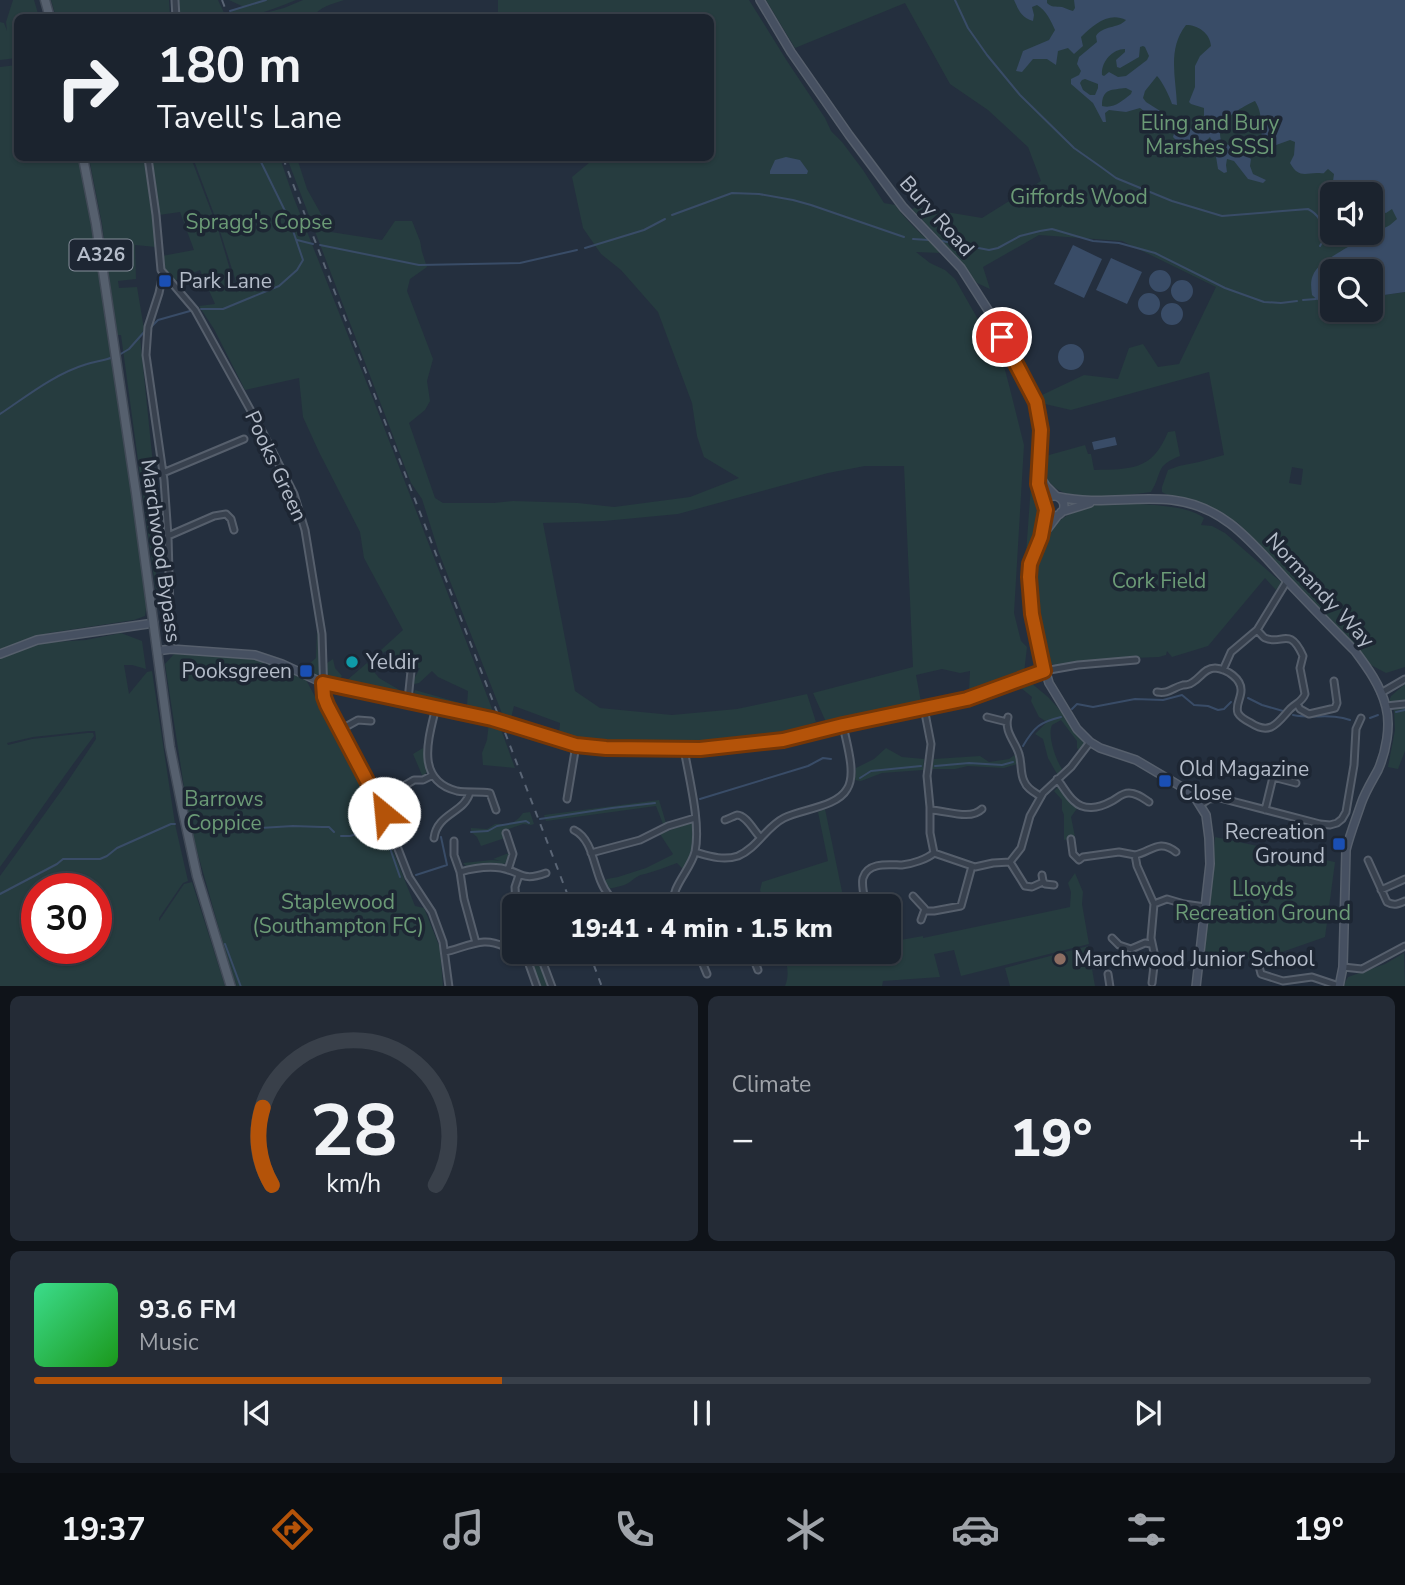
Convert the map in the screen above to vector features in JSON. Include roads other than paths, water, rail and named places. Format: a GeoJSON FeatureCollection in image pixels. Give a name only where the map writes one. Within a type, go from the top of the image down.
{"type":"FeatureCollection","features":[{"type":"Feature","properties":{"kind":"main road","name":"Marchwood Bypass"},"geometry":{"type":"LineString","coordinates":[[84,161],[116,356],[170,747],[197,876],[231,986]]}},
{"type":"Feature","properties":{"kind":"street","name":"Bury Road"},"geometry":{"type":"LineString","coordinates":[[760,0],[791,52],[849,135],[903,207],[961,268],[988,310],[1036,402],[1041,430],[1038,484],[1045,509],[1041,537]]}},
{"type":"Feature","properties":{"kind":"street"},"geometry":{"type":"LineString","coordinates":[[148,161],[163,273],[148,327],[146,355],[163,473],[172,649]]}},
{"type":"Feature","properties":{"kind":"street","name":"Pooks Green"},"geometry":{"type":"LineString","coordinates":[[163,273],[195,310],[294,494],[305,530],[321,634],[324,697],[384,813],[408,877],[432,912],[445,952],[449,986]]}},
{"type":"Feature","properties":{"kind":"street"},"geometry":{"type":"LineString","coordinates":[[163,473],[244,439]]}},
{"type":"Feature","properties":{"kind":"street"},"geometry":{"type":"LineString","coordinates":[[1039,475],[1064,504],[1060,514],[1041,537],[1030,564],[1035,632],[1049,683],[1077,729],[1090,742],[1143,764],[1186,790],[1206,815],[1210,871],[1196,986]]}},
{"type":"Feature","properties":{"kind":"street"},"geometry":{"type":"LineString","coordinates":[[1058,497],[1047,499],[1045,509],[1050,514],[1060,514]]}},
{"type":"Feature","properties":{"kind":"street","name":"Normandy Way"},"geometry":{"type":"LineString","coordinates":[[1058,497],[1094,502],[1164,499],[1212,510],[1241,532],[1368,668],[1386,706],[1388,725],[1380,766],[1361,804],[1346,850],[1343,967],[1339,986]]}},
{"type":"Feature","properties":{"kind":"street","name":"Normandy Way"},"geometry":{"type":"LineString","coordinates":[[1060,514],[1094,502]]}},
{"type":"Feature","properties":{"kind":"street"},"geometry":{"type":"LineString","coordinates":[[168,536],[214,516],[226,514],[231,519],[234,530]]}},
{"type":"Feature","properties":{"kind":"street"},"geometry":{"type":"LineString","coordinates":[[1223,670],[1231,652],[1257,630],[1287,581]]}},
{"type":"Feature","properties":{"kind":"street"},"geometry":{"type":"LineString","coordinates":[[0,653],[37,640],[154,623]]}},
{"type":"Feature","properties":{"kind":"street"},"geometry":{"type":"LineString","coordinates":[[1157,692],[1169,692],[1191,684],[1207,670],[1223,670],[1232,674],[1240,685],[1238,713],[1261,729],[1276,725],[1291,707],[1304,698],[1300,668],[1303,656],[1292,640],[1264,638],[1257,630]]}},
{"type":"Feature","properties":{"kind":"street"},"geometry":{"type":"LineString","coordinates":[[158,651],[172,649],[255,654],[323,683],[500,721],[576,745],[684,749],[783,740],[983,694],[1044,671],[1136,660]]}},
{"type":"Feature","properties":{"kind":"street"},"geometry":{"type":"LineString","coordinates":[[406,667],[411,671],[408,700]]}},
{"type":"Feature","properties":{"kind":"street"},"geometry":{"type":"LineString","coordinates":[[1381,693],[1405,679]]}},
{"type":"Feature","properties":{"kind":"street"},"geometry":{"type":"LineString","coordinates":[[1297,704],[1309,714],[1335,708],[1337,703],[1334,681]]}},
{"type":"Feature","properties":{"kind":"street"},"geometry":{"type":"LineString","coordinates":[[1386,706],[1405,704]]}},
{"type":"Feature","properties":{"kind":"street"},"geometry":{"type":"LineString","coordinates":[[436,707],[426,752],[433,775],[439,782],[460,792],[490,793],[496,810]]}},
{"type":"Feature","properties":{"kind":"street"},"geometry":{"type":"LineString","coordinates":[[924,708],[931,744],[927,776],[930,833],[934,853]]}},
{"type":"Feature","properties":{"kind":"street"},"geometry":{"type":"LineString","coordinates":[[987,717],[1008,719],[1024,782],[1040,796]]}},
{"type":"Feature","properties":{"kind":"street"},"geometry":{"type":"LineString","coordinates":[[1200,805],[1209,799],[1220,798],[1320,824],[1330,825],[1340,821],[1347,809],[1356,729],[1361,718]]}},
{"type":"Feature","properties":{"kind":"street"},"geometry":{"type":"LineString","coordinates":[[340,730],[358,720],[371,722]]}},
{"type":"Feature","properties":{"kind":"street"},"geometry":{"type":"LineString","coordinates":[[695,852],[719,858],[735,857],[745,852],[778,821],[800,811],[835,801],[845,793],[852,776],[843,725]]}},
{"type":"Feature","properties":{"kind":"street"},"geometry":{"type":"LineString","coordinates":[[934,853],[978,867],[1010,862],[1021,848],[1030,816],[1040,796],[1075,764],[1090,742]]}},
{"type":"Feature","properties":{"kind":"street"},"geometry":{"type":"LineString","coordinates":[[567,799],[576,745]]}},
{"type":"Feature","properties":{"kind":"street"},"geometry":{"type":"LineString","coordinates":[[674,894],[693,859],[696,840],[684,749]]}},
{"type":"Feature","properties":{"kind":"street"},"geometry":{"type":"LineString","coordinates":[[1010,753],[1017,750]]}},
{"type":"Feature","properties":{"kind":"street"},"geometry":{"type":"LineString","coordinates":[[402,787],[414,780],[433,775]]}},
{"type":"Feature","properties":{"kind":"street"},"geometry":{"type":"LineString","coordinates":[[1265,810],[1273,777],[1296,783]]}},
{"type":"Feature","properties":{"kind":"street"},"geometry":{"type":"LineString","coordinates":[[1057,779],[1072,800],[1085,807],[1109,803],[1128,793],[1149,802]]}},
{"type":"Feature","properties":{"kind":"street"},"geometry":{"type":"LineString","coordinates":[[434,838],[441,821],[467,800],[470,792]]}},
{"type":"Feature","properties":{"kind":"street"},"geometry":{"type":"LineString","coordinates":[[930,810],[975,814],[982,809]]}},
{"type":"Feature","properties":{"kind":"street"},"geometry":{"type":"LineString","coordinates":[[725,820],[740,815],[760,837]]}},
{"type":"Feature","properties":{"kind":"street"},"geometry":{"type":"LineString","coordinates":[[592,853],[640,840],[668,826],[695,818]]}},
{"type":"Feature","properties":{"kind":"street"},"geometry":{"type":"LineString","coordinates":[[574,830],[581,834],[592,853],[602,887],[608,894]]}},
{"type":"Feature","properties":{"kind":"street"},"geometry":{"type":"LineString","coordinates":[[506,833],[513,854],[508,870]]}},
{"type":"Feature","properties":{"kind":"street"},"geometry":{"type":"LineString","coordinates":[[1071,839],[1073,854],[1079,860],[1083,857],[1119,852],[1141,855],[1159,846],[1176,852]]}},
{"type":"Feature","properties":{"kind":"street"},"geometry":{"type":"LineString","coordinates":[[454,841],[454,855],[476,943]]}},
{"type":"Feature","properties":{"kind":"street"},"geometry":{"type":"LineString","coordinates":[[864,894],[860,876],[872,869],[880,865],[908,864],[934,853]]}},
{"type":"Feature","properties":{"kind":"street"},"geometry":{"type":"LineString","coordinates":[[1135,855],[1137,866],[1154,904],[1151,944],[1155,957],[1152,983]]}},
{"type":"Feature","properties":{"kind":"street"},"geometry":{"type":"LineString","coordinates":[[1368,860],[1387,902],[1397,905],[1405,901]]}},
{"type":"Feature","properties":{"kind":"street"},"geometry":{"type":"LineString","coordinates":[[1010,862],[1025,886],[1032,887],[1043,882],[1054,885]]}},
{"type":"Feature","properties":{"kind":"street"},"geometry":{"type":"LineString","coordinates":[[964,912],[962,905],[972,866]]}},
{"type":"Feature","properties":{"kind":"street"},"geometry":{"type":"LineString","coordinates":[[460,872],[484,867],[508,870],[519,876],[535,877],[546,873]]}},
{"type":"Feature","properties":{"kind":"street"},"geometry":{"type":"LineString","coordinates":[[1042,875],[1043,882]]}},
{"type":"Feature","properties":{"kind":"street"},"geometry":{"type":"LineString","coordinates":[[515,894],[519,876]]}},
{"type":"Feature","properties":{"kind":"street"},"geometry":{"type":"LineString","coordinates":[[1381,890],[1405,879]]}},
{"type":"Feature","properties":{"kind":"street"},"geometry":{"type":"LineString","coordinates":[[913,896],[925,911]]}},
{"type":"Feature","properties":{"kind":"street"},"geometry":{"type":"LineString","coordinates":[[1154,904],[1160,900],[1171,900],[1205,907]]}},
{"type":"Feature","properties":{"kind":"street"},"geometry":{"type":"LineString","coordinates":[[925,911],[962,905]]}},
{"type":"Feature","properties":{"kind":"street"},"geometry":{"type":"LineString","coordinates":[[921,920],[925,911]]}},
{"type":"Feature","properties":{"kind":"street"},"geometry":{"type":"LineString","coordinates":[[1112,938],[1119,945],[1131,949],[1145,943],[1151,944]]}},
{"type":"Feature","properties":{"kind":"street"},"geometry":{"type":"LineString","coordinates":[[445,952],[486,942],[502,947]]}},
{"type":"Feature","properties":{"kind":"street"},"geometry":{"type":"LineString","coordinates":[[1343,967],[1362,969],[1405,946]]}},
{"type":"Feature","properties":{"kind":"street"},"geometry":{"type":"LineString","coordinates":[[529,964],[537,986]]}},
{"type":"Feature","properties":{"kind":"street"},"geometry":{"type":"LineString","coordinates":[[542,964],[552,986]]}},
{"type":"Feature","properties":{"kind":"street"},"geometry":{"type":"LineString","coordinates":[[703,964],[707,974]]}},
{"type":"Feature","properties":{"kind":"street"},"geometry":{"type":"LineString","coordinates":[[755,964],[758,971]]}},
{"type":"Feature","properties":{"kind":"street"},"geometry":{"type":"LineString","coordinates":[[1259,966],[1261,974],[1275,980],[1312,977],[1339,986]]}},
{"type":"Feature","properties":{"kind":"street"},"geometry":{"type":"LineString","coordinates":[[1108,974],[1110,986]]}},
{"type":"Feature","properties":{"kind":"water"},"geometry":{"type":"Polygon","coordinates":[[[1014,0],[1047,0],[1050,6],[1073,11],[1074,0],[1405,0],[1405,292],[1383,295],[1383,259],[1329,259],[1353,245],[1383,245],[1383,229],[1397,219],[1392,209],[1383,212],[1383,182],[1333,182],[1334,174],[1328,169],[1323,173],[1298,173],[1290,163],[1295,142],[1290,140],[1268,148],[1261,146],[1261,117],[1255,101],[1225,121],[1220,135],[1221,141],[1251,159],[1253,174],[1266,180],[1263,183],[1248,179],[1234,161],[1227,159],[1227,172],[1218,169],[1210,137],[1201,145],[1192,148],[1173,137],[1180,124],[1193,131],[1201,131],[1204,122],[1204,108],[1189,102],[1195,87],[1195,66],[1200,56],[1211,46],[1203,31],[1186,25],[1176,44],[1174,64],[1177,105],[1172,104],[1157,76],[1143,98],[1165,114],[1161,118],[1149,115],[1140,108],[1126,112],[1109,110],[1105,113],[1106,122],[1103,122],[1093,103],[1071,84],[1071,79],[1079,75],[1079,57],[1097,42],[1096,36],[1106,28],[1126,20],[1107,18],[1081,37],[1083,46],[1074,54],[1068,48],[1058,51],[1056,65],[1047,59],[1033,59],[1022,72],[1016,71],[1023,51],[1049,40],[1055,30],[1046,13],[1037,5],[1032,7],[1033,21],[1019,10],[1014,0]],[[1140,47],[1139,57],[1120,68],[1117,67],[1116,60],[1125,49],[1112,54],[1103,65],[1102,75],[1109,72],[1118,77],[1126,76],[1147,60],[1149,56],[1145,47],[1140,47]],[[1085,79],[1080,83],[1083,90],[1095,95],[1098,84],[1085,79]],[[1126,88],[1106,93],[1102,106],[1121,102],[1131,94],[1132,91],[1126,88]]]}},
{"type":"Feature","properties":{"kind":"water"},"geometry":{"type":"Polygon","coordinates":[[[786,157],[800,160],[808,171],[807,174],[770,174],[775,160],[786,157]]]}},
{"type":"Feature","properties":{"kind":"water"},"geometry":{"type":"Polygon","coordinates":[[[1073,245],[1102,259],[1084,298],[1054,284],[1073,245]]]}},
{"type":"Feature","properties":{"kind":"water"},"geometry":{"type":"Polygon","coordinates":[[[1111,258],[1142,272],[1127,304],[1096,290],[1111,258]]]}},
{"type":"Feature","properties":{"kind":"water"},"geometry":{"type":"Polygon","coordinates":[[[1319,267],[1320,302],[1312,295],[1311,286],[1314,273],[1319,267]]]}},
{"type":"Feature","properties":{"kind":"water"},"geometry":{"type":"Polygon","coordinates":[[[1160,270],[1168,273],[1171,281],[1168,289],[1160,292],[1152,289],[1149,281],[1152,273],[1160,270]]]}},
{"type":"Feature","properties":{"kind":"water"},"geometry":{"type":"Polygon","coordinates":[[[1182,280],[1192,287],[1193,291],[1186,301],[1182,302],[1172,295],[1171,291],[1178,281],[1182,280]]]}},
{"type":"Feature","properties":{"kind":"water"},"geometry":{"type":"Polygon","coordinates":[[[1149,293],[1157,296],[1160,304],[1157,312],[1149,315],[1141,312],[1138,304],[1141,296],[1149,293]]]}},
{"type":"Feature","properties":{"kind":"water"},"geometry":{"type":"Polygon","coordinates":[[[1172,303],[1180,306],[1183,314],[1180,322],[1172,325],[1164,322],[1161,314],[1164,306],[1172,303]]]}},
{"type":"Feature","properties":{"kind":"water"},"geometry":{"type":"Polygon","coordinates":[[[1071,344],[1080,348],[1084,357],[1080,366],[1071,370],[1062,366],[1058,357],[1062,348],[1071,344]]]}},
{"type":"Feature","properties":{"kind":"water"},"geometry":{"type":"Polygon","coordinates":[[[1115,437],[1117,445],[1094,450],[1092,442],[1115,437]]]}},
{"type":"Feature","properties":{"kind":"waterway"},"geometry":{"type":"LineString","coordinates":[[230,11],[266,0]]}},
{"type":"Feature","properties":{"kind":"waterway"},"geometry":{"type":"LineString","coordinates":[[955,0],[968,28],[1020,95],[1074,148],[1116,178],[1172,201],[1222,216],[1308,209],[1318,217],[1326,236],[1320,246]]}},
{"type":"Feature","properties":{"kind":"waterway"},"geometry":{"type":"LineString","coordinates":[[201,309],[223,309],[279,286],[297,270],[303,260],[289,219],[260,161]]}},
{"type":"Feature","properties":{"kind":"waterway"},"geometry":{"type":"LineString","coordinates":[[672,215],[732,193],[759,194],[811,205],[904,237]]}},
{"type":"Feature","properties":{"kind":"waterway"},"geometry":{"type":"LineString","coordinates":[[585,248],[644,230],[665,219]]}},
{"type":"Feature","properties":{"kind":"waterway"},"geometry":{"type":"LineString","coordinates":[[942,241],[989,250],[1020,236],[1052,229],[1093,241],[1119,243],[1155,253],[1225,288],[1264,302],[1297,301]]}},
{"type":"Feature","properties":{"kind":"waterway"},"geometry":{"type":"LineString","coordinates":[[913,239],[929,240]]}},
{"type":"Feature","properties":{"kind":"waterway"},"geometry":{"type":"LineString","coordinates":[[297,240],[313,244]]}},
{"type":"Feature","properties":{"kind":"waterway"},"geometry":{"type":"LineString","coordinates":[[320,245],[419,265],[520,263],[577,250]]}},
{"type":"Feature","properties":{"kind":"waterway"},"geometry":{"type":"LineString","coordinates":[[1303,300],[1316,299]]}},
{"type":"Feature","properties":{"kind":"waterway"},"geometry":{"type":"LineString","coordinates":[[150,328],[158,320],[190,311]]}},
{"type":"Feature","properties":{"kind":"waterway"},"geometry":{"type":"LineString","coordinates":[[119,355],[129,349],[145,331]]}},
{"type":"Feature","properties":{"kind":"waterway"},"geometry":{"type":"LineString","coordinates":[[0,414],[63,374],[113,357]]}},
{"type":"Feature","properties":{"kind":"waterway"},"geometry":{"type":"LineString","coordinates":[[1072,709],[1077,704],[1093,707],[1135,699],[1163,700],[1182,695],[1194,705],[1218,710],[1224,709],[1231,702]]}},
{"type":"Feature","properties":{"kind":"waterway"},"geometry":{"type":"LineString","coordinates":[[1248,698],[1283,711]]}},
{"type":"Feature","properties":{"kind":"waterway"},"geometry":{"type":"LineString","coordinates":[[1396,712],[1405,710]]}},
{"type":"Feature","properties":{"kind":"waterway"},"geometry":{"type":"LineString","coordinates":[[1293,715],[1350,720]]}},
{"type":"Feature","properties":{"kind":"waterway"},"geometry":{"type":"LineString","coordinates":[[1370,718],[1378,715]]}},
{"type":"Feature","properties":{"kind":"waterway"},"geometry":{"type":"LineString","coordinates":[[1023,746],[1038,726],[1061,717]]}},
{"type":"Feature","properties":{"kind":"waterway"},"geometry":{"type":"LineString","coordinates":[[700,799],[808,766],[823,758],[831,759]]}},
{"type":"Feature","properties":{"kind":"waterway"},"geometry":{"type":"LineString","coordinates":[[935,766],[969,763],[1002,765],[1013,762]]}},
{"type":"Feature","properties":{"kind":"waterway"},"geometry":{"type":"LineString","coordinates":[[860,778],[871,771],[921,766]]}},
{"type":"Feature","properties":{"kind":"waterway"},"geometry":{"type":"LineString","coordinates":[[540,819],[655,803]]}},
{"type":"Feature","properties":{"kind":"waterway"},"geometry":{"type":"LineString","coordinates":[[471,832],[488,831],[497,826],[526,821],[529,823]]}},
{"type":"Feature","properties":{"kind":"waterway"},"geometry":{"type":"LineString","coordinates":[[0,894],[63,859],[100,859],[117,848],[175,824]]}},
{"type":"Feature","properties":{"kind":"waterway"},"geometry":{"type":"LineString","coordinates":[[191,826],[208,830],[230,826],[329,827],[334,832]]}},
{"type":"Feature","properties":{"kind":"waterway"},"geometry":{"type":"LineString","coordinates":[[379,828],[384,831],[400,877]]}},
{"type":"Feature","properties":{"kind":"waterway"},"geometry":{"type":"LineString","coordinates":[[341,836],[375,829]]}},
{"type":"Feature","properties":{"kind":"waterway"},"geometry":{"type":"LineString","coordinates":[[416,875],[447,865],[441,837]]}},
{"type":"Feature","properties":{"kind":"waterway"},"geometry":{"type":"LineString","coordinates":[[225,944],[241,986]]}},
{"type":"Feature","properties":{"kind":"railway"},"geometry":{"type":"LineString","coordinates":[[222,0],[227,14]]}},
{"type":"Feature","properties":{"kind":"railway"},"geometry":{"type":"LineString","coordinates":[[284,161],[567,894]]}},
{"type":"Feature","properties":{"kind":"railway"},"geometry":{"type":"LineString","coordinates":[[593,964],[602,986]]}},
{"type":"Feature","properties":{"kind":"place","name":"Park Lane"},"geometry":{"type":"Point","coordinates":[165,281]}},
{"type":"Feature","properties":{"kind":"place","name":"Yeldir"},"geometry":{"type":"Point","coordinates":[352,662]}},
{"type":"Feature","properties":{"kind":"place","name":"Pooksgreen"},"geometry":{"type":"Point","coordinates":[306,671]}},
{"type":"Feature","properties":{"kind":"place","name":"Old Magazine Close"},"geometry":{"type":"Point","coordinates":[1165,781]}},
{"type":"Feature","properties":{"kind":"place","name":"Recreation Ground"},"geometry":{"type":"Point","coordinates":[1339,844]}},
{"type":"Feature","properties":{"kind":"place","name":"Marchwood Junior School"},"geometry":{"type":"Point","coordinates":[1060,959]}},
{"type":"Feature","properties":{"kind":"park label","name":"Eling and Bury Marshes SSSI"},"geometry":{"type":"Point","coordinates":[1210,135]}},
{"type":"Feature","properties":{"kind":"park label","name":"Giffords Wood"},"geometry":{"type":"Point","coordinates":[1079,197]}},
{"type":"Feature","properties":{"kind":"park label","name":"Spragg's Copse"},"geometry":{"type":"Point","coordinates":[259,222]}},
{"type":"Feature","properties":{"kind":"park label","name":"Cork Field"},"geometry":{"type":"Point","coordinates":[1159,581]}},
{"type":"Feature","properties":{"kind":"park label","name":"Barrows Coppice"},"geometry":{"type":"Point","coordinates":[224,811]}},
{"type":"Feature","properties":{"kind":"park label","name":"Lloyds Recreation Ground"},"geometry":{"type":"Point","coordinates":[1263,901]}},
{"type":"Feature","properties":{"kind":"park label","name":"Staplewood (Southampton FC)"},"geometry":{"type":"Point","coordinates":[338,914]}}]}
